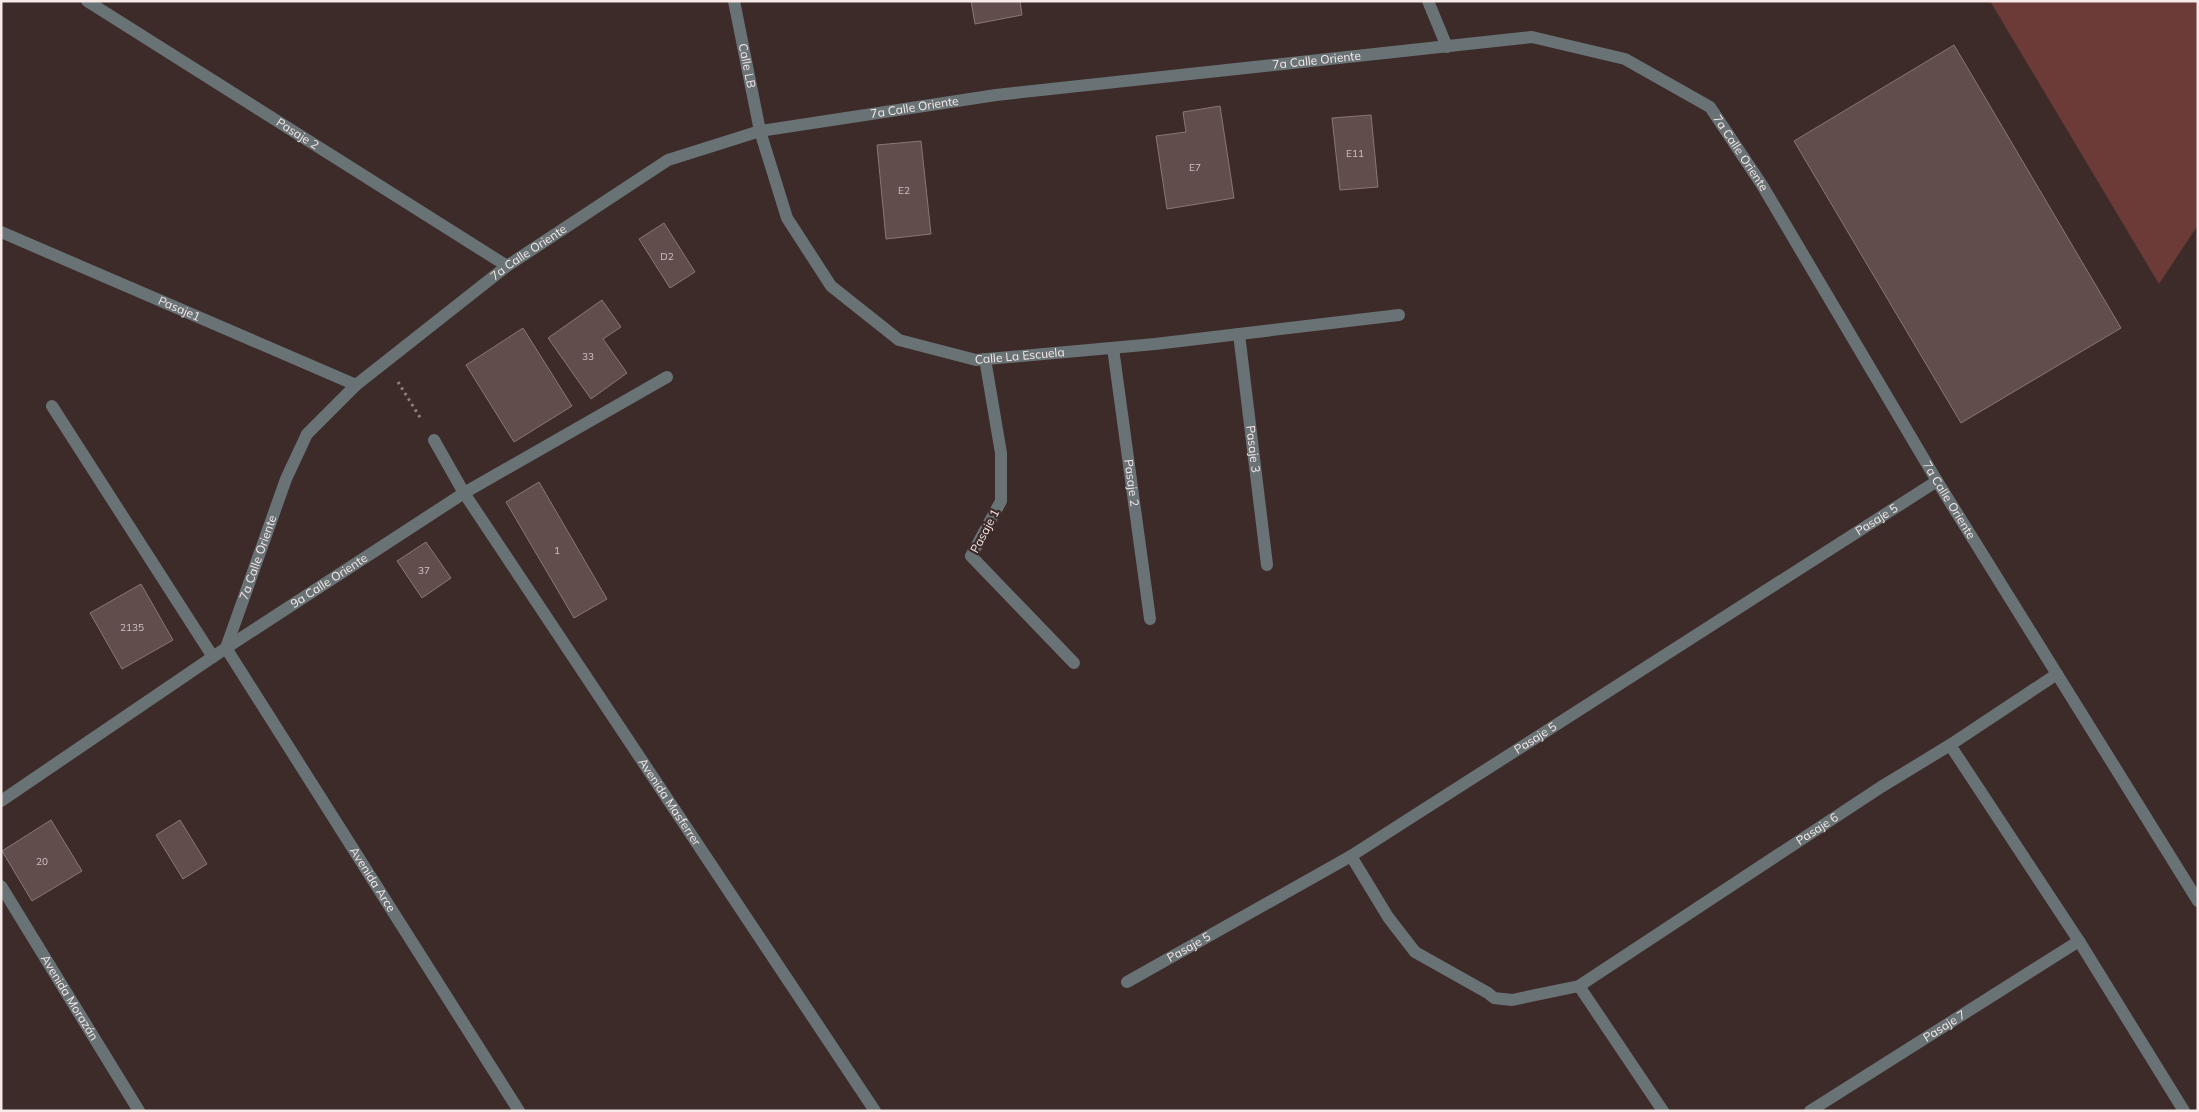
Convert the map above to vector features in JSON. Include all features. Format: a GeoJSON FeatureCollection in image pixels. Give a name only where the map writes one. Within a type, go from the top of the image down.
{"type":"FeatureCollection","features":[{"type":"Feature","properties":{"kind":"street","name":"Pasaje 2"},"geometry":{"type":"LineString","coordinates":[[87,1],[507,266]]}},
{"type":"Feature","properties":{"kind":"street","name":"Calle LB"},"geometry":{"type":"LineString","coordinates":[[734,1],[760,131]]}},
{"type":"Feature","properties":{"kind":"street"},"geometry":{"type":"LineString","coordinates":[[1428,1],[1447,46]]}},
{"type":"Feature","properties":{"kind":"street","name":"7a Calle Oriente"},"geometry":{"type":"LineString","coordinates":[[226,648],[286,479],[307,434],[356,385],[507,266],[668,160],[760,131],[996,95],[1532,37],[1625,59],[1710,107],[1762,185],[1937,481],[2198,901]]}},
{"type":"Feature","properties":{"kind":"street","name":"Calle La Escuela"},"geometry":{"type":"LineString","coordinates":[[760,131],[787,218],[831,286],[899,340],[976,360],[1113,348],[1399,315]]}},
{"type":"Feature","properties":{"kind":"street","name":"Pasaje1"},"geometry":{"type":"LineString","coordinates":[[1,232],[356,385]]}},
{"type":"Feature","properties":{"kind":"street","name":"Pasaje 3"},"geometry":{"type":"LineString","coordinates":[[1240,334],[1267,565]]}},
{"type":"Feature","properties":{"kind":"street","name":"Pasaje 2"},"geometry":{"type":"LineString","coordinates":[[1113,348],[1150,619]]}},
{"type":"Feature","properties":{"kind":"street","name":"Pasaje 1"},"geometry":{"type":"LineString","coordinates":[[985,359],[1001,453],[1001,501],[971,556],[1074,663]]}},
{"type":"Feature","properties":{"kind":"street","name":"9a Calle Oriente"},"geometry":{"type":"LineString","coordinates":[[1,801],[213,656],[464,494],[667,377]]}},
{"type":"Feature","properties":{"kind":"street"},"geometry":{"type":"LineString","coordinates":[[52,406],[213,656]]}},
{"type":"Feature","properties":{"kind":"street","name":"Avenida Masferrer"},"geometry":{"type":"LineString","coordinates":[[434,440],[464,494],[875,1111]]}},
{"type":"Feature","properties":{"kind":"street","name":"Pasaje 5"},"geometry":{"type":"LineString","coordinates":[[1127,982],[1351,856],[1937,481]]}},
{"type":"Feature","properties":{"kind":"street","name":"Avenida Arce"},"geometry":{"type":"LineString","coordinates":[[226,648],[519,1111]]}},
{"type":"Feature","properties":{"kind":"street","name":"Pasaje 6"},"geometry":{"type":"LineString","coordinates":[[1579,986],[1881,787],[1950,745],[2057,674]]}},
{"type":"Feature","properties":{"kind":"street"},"geometry":{"type":"LineString","coordinates":[[1950,745],[2079,941],[2184,1111]]}},
{"type":"Feature","properties":{"kind":"street"},"geometry":{"type":"LineString","coordinates":[[1351,856],[1388,917],[1414,952],[1494,998],[1512,1000],[1579,986],[1663,1111]]}},
{"type":"Feature","properties":{"kind":"street","name":"Avenida Morazán"},"geometry":{"type":"LineString","coordinates":[[1,886],[139,1111]]}},
{"type":"Feature","properties":{"kind":"street","name":"Pasaje 7"},"geometry":{"type":"LineString","coordinates":[[1810,1111],[2079,941]]}},
{"type":"Feature","properties":{"kind":"path"},"geometry":{"type":"LineString","coordinates":[[386,362],[434,440]]}},
{"type":"Feature","properties":{"kind":"shaded area"},"geometry":{"type":"Polygon","coordinates":[[[1990,1],[2198,1],[2198,225],[2159,284],[1990,1]]]}},
{"type":"Feature","properties":{"kind":"building"},"geometry":{"type":"Polygon","coordinates":[[[971,1],[1020,1],[1022,15],[975,24],[971,1]]]}},
{"type":"Feature","properties":{"kind":"building"},"geometry":{"type":"Polygon","coordinates":[[[1954,45],[2121,328],[1961,423],[1794,141],[1954,45]]]}},
{"type":"Feature","properties":{"kind":"building"},"geometry":{"type":"Polygon","coordinates":[[[1220,106],[1234,198],[1167,209],[1156,136],[1186,132],[1183,112],[1220,106]]]}},
{"type":"Feature","properties":{"kind":"building"},"geometry":{"type":"Polygon","coordinates":[[[1371,115],[1378,187],[1340,190],[1332,118],[1371,115]]]}},
{"type":"Feature","properties":{"kind":"building"},"geometry":{"type":"Polygon","coordinates":[[[921,141],[931,234],[886,239],[877,145],[921,141]]]}},
{"type":"Feature","properties":{"kind":"building"},"geometry":{"type":"Polygon","coordinates":[[[664,223],[695,272],[670,288],[639,239],[664,223]]]}},
{"type":"Feature","properties":{"kind":"building"},"geometry":{"type":"Polygon","coordinates":[[[602,300],[621,327],[603,339],[627,373],[591,399],[548,338],[602,300]]]}},
{"type":"Feature","properties":{"kind":"building"},"geometry":{"type":"Polygon","coordinates":[[[523,328],[572,406],[514,442],[466,365],[523,328]]]}},
{"type":"Feature","properties":{"kind":"building"},"geometry":{"type":"Polygon","coordinates":[[[539,482],[607,599],[574,618],[506,502],[539,482]]]}},
{"type":"Feature","properties":{"kind":"building"},"geometry":{"type":"Polygon","coordinates":[[[426,542],[451,578],[422,598],[397,561],[426,542]]]}},
{"type":"Feature","properties":{"kind":"building"},"geometry":{"type":"Polygon","coordinates":[[[141,584],[173,640],[122,669],[90,613],[141,584]]]}},
{"type":"Feature","properties":{"kind":"building"},"geometry":{"type":"Polygon","coordinates":[[[51,820],[82,871],[32,901],[2,851],[51,820]]]}},
{"type":"Feature","properties":{"kind":"building"},"geometry":{"type":"Polygon","coordinates":[[[180,820],[207,864],[183,879],[156,835],[180,820]]]}}]}
